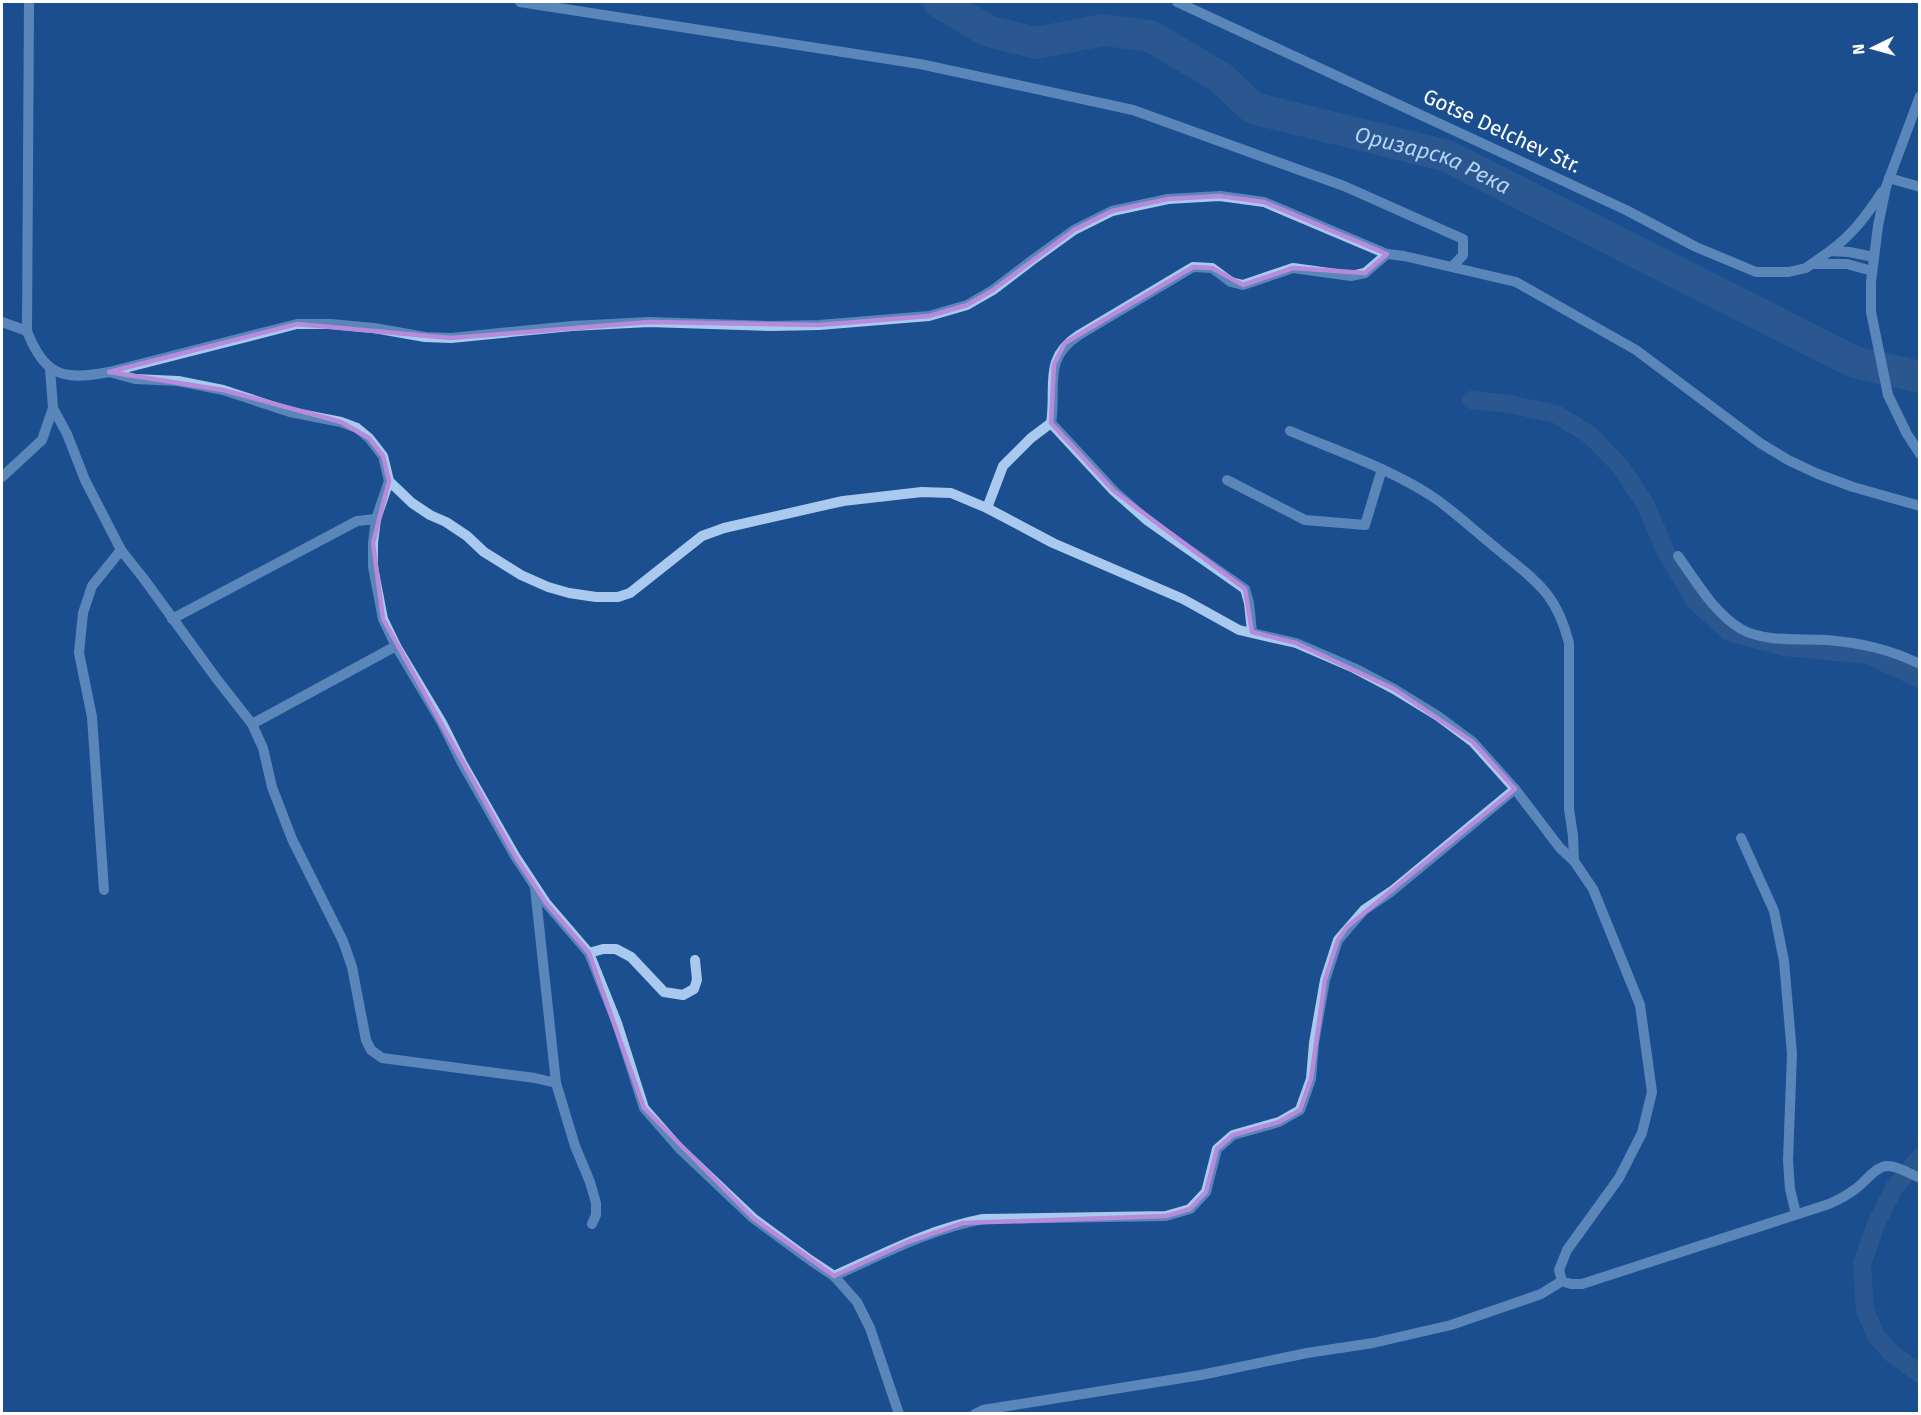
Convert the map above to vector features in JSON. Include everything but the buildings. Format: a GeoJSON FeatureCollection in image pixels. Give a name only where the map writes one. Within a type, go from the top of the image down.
{"type":"FeatureCollection","features":[{"type":"Feature","properties":{"kind":"street"},"geometry":{"type":"LineString","coordinates":[[29,2],[27,331],[35,352],[50,368],[63,375],[84,377],[109,372],[297,324],[331,324],[374,328],[425,337],[451,338],[649,322],[771,326],[819,325],[929,316],[967,305],[993,291],[1074,230],[1112,211],[1168,199],[1220,196],[1264,202],[1387,254],[1516,282],[1636,350],[1760,443],[1788,460],[1853,487],[1920,506]]}},
{"type":"Feature","properties":{"kind":"street"},"geometry":{"type":"LineString","coordinates":[[520,2],[920,64],[1133,110],[1344,186],[1463,239],[1463,255],[1452,267]]}},
{"type":"Feature","properties":{"kind":"street","name":"Gotse Delchev Str."},"geometry":{"type":"LineString","coordinates":[[1177,2],[1756,272],[1790,272],[1814,264]]}},
{"type":"Feature","properties":{"kind":"street"},"geometry":{"type":"LineString","coordinates":[[1920,96],[1887,183],[1874,257],[1871,312],[1888,395],[1907,434],[1920,454]]}},
{"type":"Feature","properties":{"kind":"street"},"geometry":{"type":"LineString","coordinates":[[1814,264],[1845,240],[1862,222],[1887,183]]}},
{"type":"Feature","properties":{"kind":"street"},"geometry":{"type":"LineString","coordinates":[[1887,183],[1920,187]]}},
{"type":"Feature","properties":{"kind":"street"},"geometry":{"type":"LineString","coordinates":[[1830,251],[1874,257]]}},
{"type":"Feature","properties":{"kind":"street"},"geometry":{"type":"LineString","coordinates":[[1252,632],[1245,589],[1148,521],[1114,491],[1051,423],[1054,364],[1065,344],[1190,268],[1199,266],[1212,268],[1231,282],[1243,285],[1293,268],[1351,276],[1365,273],[1387,254]]}},
{"type":"Feature","properties":{"kind":"street"},"geometry":{"type":"LineString","coordinates":[[1814,264],[1847,264],[1872,277]]}},
{"type":"Feature","properties":{"kind":"street"},"geometry":{"type":"LineString","coordinates":[[2,322],[27,331]]}},
{"type":"Feature","properties":{"kind":"street"},"geometry":{"type":"LineString","coordinates":[[2,477],[42,440],[53,408],[50,368]]}},
{"type":"Feature","properties":{"kind":"street"},"geometry":{"type":"LineString","coordinates":[[109,372],[135,380],[178,381],[223,390],[290,412],[341,422],[357,428],[369,438],[383,456],[389,481],[376,519],[373,543],[375,584],[383,619],[500,830],[546,903],[589,953],[617,1023],[644,1108],[679,1148],[753,1218],[834,1276],[857,1302],[870,1328],[899,1413]]}},
{"type":"Feature","properties":{"kind":"street"},"geometry":{"type":"LineString","coordinates":[[53,408],[67,434],[85,480],[121,550],[252,724],[263,748],[272,787],[292,838],[343,941],[354,977],[366,1040],[371,1050],[382,1058],[535,1078],[556,1083]]}},
{"type":"Feature","properties":{"kind":"street"},"geometry":{"type":"LineString","coordinates":[[987,508],[1003,466],[1031,438],[1051,423]]}},
{"type":"Feature","properties":{"kind":"street"},"geometry":{"type":"LineString","coordinates":[[1290,431],[1382,469],[1435,498],[1536,581],[1552,598],[1564,621],[1569,643],[1569,809],[1574,836],[1574,861]]}},
{"type":"Feature","properties":{"kind":"street"},"geometry":{"type":"LineString","coordinates":[[1227,480],[1305,520],[1365,525],[1382,469]]}},
{"type":"Feature","properties":{"kind":"street"},"geometry":{"type":"LineString","coordinates":[[389,481],[430,515],[446,522],[484,552],[521,574],[548,587],[596,597],[618,597],[630,593],[702,536],[724,528],[843,501],[922,492],[951,494],[987,508],[1053,543],[1184,599],[1239,630],[1296,643],[1354,668],[1394,688],[1438,716],[1473,742],[1515,789],[1593,888],[1640,1005],[1652,1092],[1642,1133],[1619,1178],[1567,1250],[1559,1270],[1562,1281]]}},
{"type":"Feature","properties":{"kind":"street"},"geometry":{"type":"LineString","coordinates":[[172,619],[357,521],[376,519]]}},
{"type":"Feature","properties":{"kind":"street"},"geometry":{"type":"LineString","coordinates":[[104,890],[92,717],[79,653],[83,613],[92,586],[121,550]]}},
{"type":"Feature","properties":{"kind":"street"},"geometry":{"type":"LineString","coordinates":[[1678,556],[1715,607],[1741,629],[1758,635],[1875,646],[1920,664]]}},
{"type":"Feature","properties":{"kind":"street"},"geometry":{"type":"LineString","coordinates":[[252,724],[396,646]]}},
{"type":"Feature","properties":{"kind":"street"},"geometry":{"type":"LineString","coordinates":[[834,1276],[908,1242],[963,1223],[983,1219],[1155,1217],[1190,1209],[1206,1192],[1217,1149],[1233,1136],[1279,1122],[1300,1110],[1311,1079],[1314,1043],[1325,980],[1338,940],[1347,927],[1364,910],[1392,891],[1515,789]]}},
{"type":"Feature","properties":{"kind":"street"},"geometry":{"type":"LineString","coordinates":[[1740,838],[1773,911],[1784,961],[1792,1054],[1788,1160],[1790,1189],[1796,1214]]}},
{"type":"Feature","properties":{"kind":"street"},"geometry":{"type":"LineString","coordinates":[[534,885],[556,1083],[575,1146],[596,1203],[596,1215],[592,1224]]}},
{"type":"Feature","properties":{"kind":"street"},"geometry":{"type":"LineString","coordinates":[[589,953],[603,949],[616,949],[631,957],[664,992],[683,995],[694,989],[697,980],[695,960]]}},
{"type":"Feature","properties":{"kind":"street"},"geometry":{"type":"LineString","coordinates":[[975,1413],[1040,1400],[1201,1375],[1307,1353],[1373,1343],[1451,1325],[1540,1294],[1562,1281],[1582,1284],[1844,1197],[1863,1184],[1874,1172],[1891,1166],[1920,1178]]}},
{"type":"Feature","properties":{"kind":"highlighted area"},"geometry":{"type":"Polygon","coordinates":[[[1220,196],[1264,202],[1387,254],[1365,273],[1293,268],[1243,285],[1212,268],[1193,267],[1065,343],[1054,364],[1051,423],[1114,491],[1245,589],[1252,632],[1296,643],[1394,689],[1473,742],[1515,789],[1347,927],[1338,940],[1325,980],[1311,1079],[1300,1110],[1279,1122],[1233,1135],[1217,1149],[1206,1192],[1190,1209],[1166,1216],[963,1223],[908,1242],[834,1276],[753,1218],[644,1108],[589,953],[546,903],[515,856],[383,619],[373,543],[389,481],[383,456],[369,438],[341,422],[223,390],[109,372],[297,324],[451,338],[649,322],[819,325],[929,316],[967,305],[993,290],[1074,230],[1112,211],[1168,199],[1220,196]]]}},
{"type":"Feature","properties":{"kind":"waterway","name":"Оризарска Река"},"geometry":{"type":"LineString","coordinates":[[939,2],[988,31],[1036,43],[1103,30],[1150,36],[1220,77],[1253,108],[1447,156],[1854,362],[1920,377]]}},
{"type":"Feature","properties":{"kind":"waterway"},"geometry":{"type":"LineString","coordinates":[[1471,400],[1509,404],[1556,414],[1590,435],[1620,466],[1646,505],[1665,550],[1695,601],[1729,632],[1784,647],[1868,655],[1920,679]]}},
{"type":"Feature","properties":{"kind":"waterway"},"geometry":{"type":"LineString","coordinates":[[1920,1157],[1894,1188],[1876,1224],[1862,1264],[1865,1310],[1876,1336],[1891,1353],[1920,1374]]}}]}
